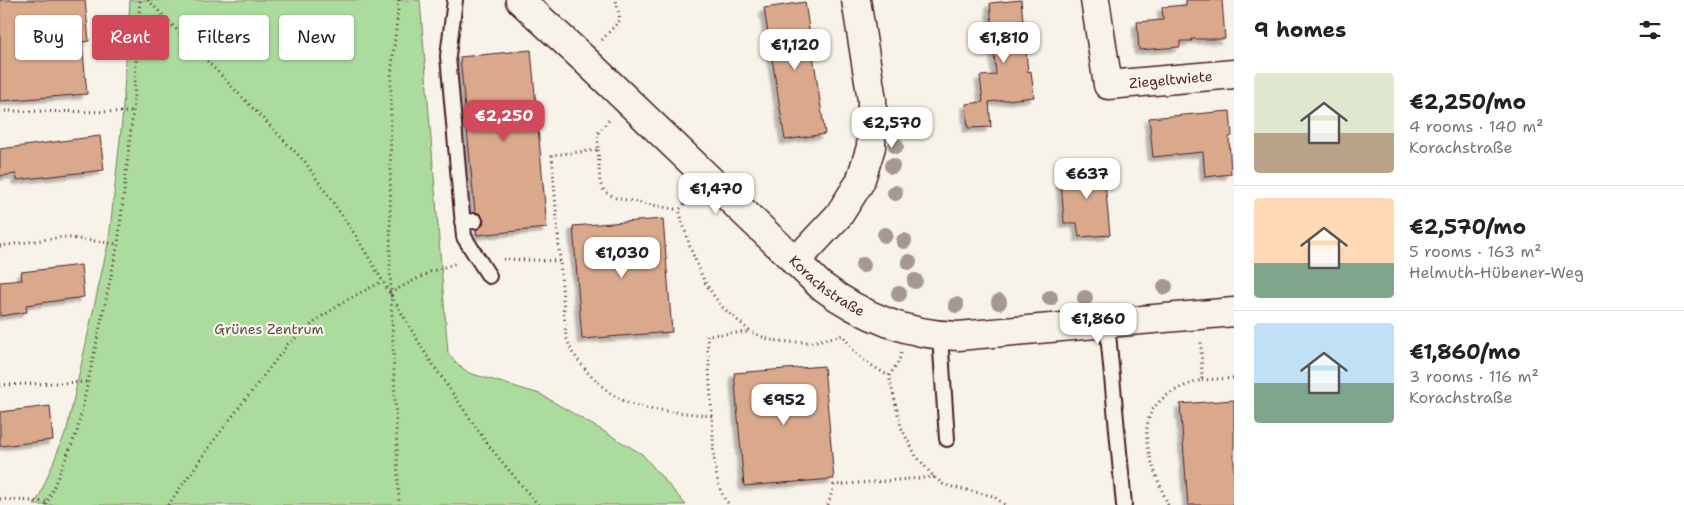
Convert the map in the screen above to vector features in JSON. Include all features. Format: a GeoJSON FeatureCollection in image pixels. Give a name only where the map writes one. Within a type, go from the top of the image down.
{"type":"FeatureCollection","features":[{"type":"Feature","properties":{"kind":"street","name":"Korachstraße"},"geometry":{"type":"LineString","coordinates":[[520,0],[628,100],[820,285],[842,302],[864,314],[907,330],[940,336],[958,336],[1234,312]]}},
{"type":"Feature","properties":{"kind":"street"},"geometry":{"type":"LineString","coordinates":[[795,262],[839,215],[860,182],[871,147],[872,100],[856,0]]}},
{"type":"Feature","properties":{"kind":"street","name":"Ziegeltwiete"},"geometry":{"type":"LineString","coordinates":[[1095,0],[1108,84],[1234,74]]}},
{"type":"Feature","properties":{"kind":"lane"},"geometry":{"type":"LineString","coordinates":[[455,0],[448,56],[460,122],[469,222],[464,237],[489,276]]}},
{"type":"Feature","properties":{"kind":"lane"},"geometry":{"type":"LineString","coordinates":[[1107,323],[1124,505]]}},
{"type":"Feature","properties":{"kind":"lane"},"geometry":{"type":"LineString","coordinates":[[940,336],[947,439]]}},
{"type":"Feature","properties":{"kind":"path"},"geometry":{"type":"LineString","coordinates":[[0,499],[47,504],[77,432],[118,244],[134,112],[140,0]]}},
{"type":"Feature","properties":{"kind":"path"},"geometry":{"type":"LineString","coordinates":[[148,0],[305,162],[356,236],[427,356],[488,444],[538,505]]}},
{"type":"Feature","properties":{"kind":"path"},"geometry":{"type":"LineString","coordinates":[[398,0],[390,76],[390,293],[399,505]]}},
{"type":"Feature","properties":{"kind":"path"},"geometry":{"type":"LineString","coordinates":[[584,59],[620,20],[616,0]]}},
{"type":"Feature","properties":{"kind":"path"},"geometry":{"type":"LineString","coordinates":[[628,100],[598,133],[600,182],[605,192],[616,198],[678,210]]}},
{"type":"Feature","properties":{"kind":"path"},"geometry":{"type":"LineString","coordinates":[[0,110],[134,112]]}},
{"type":"Feature","properties":{"kind":"path"},"geometry":{"type":"LineString","coordinates":[[598,150],[552,155],[566,337],[572,352],[589,374],[611,394],[630,404],[650,409],[712,416]]}},
{"type":"Feature","properties":{"kind":"path"},"geometry":{"type":"LineString","coordinates":[[678,210],[708,178]]}},
{"type":"Feature","properties":{"kind":"path"},"geometry":{"type":"LineString","coordinates":[[678,210],[690,247],[704,280],[721,306],[750,332],[770,340],[791,342],[812,342],[843,335],[851,349],[866,363],[889,376]]}},
{"type":"Feature","properties":{"kind":"path"},"geometry":{"type":"LineString","coordinates":[[0,246],[63,238],[118,244]]}},
{"type":"Feature","properties":{"kind":"path"},"geometry":{"type":"LineString","coordinates":[[390,293],[432,271],[451,264],[477,259],[560,261]]}},
{"type":"Feature","properties":{"kind":"path"},"geometry":{"type":"LineString","coordinates":[[168,505],[218,435],[288,344],[321,317],[383,280]]}},
{"type":"Feature","properties":{"kind":"path"},"geometry":{"type":"LineString","coordinates":[[1200,315],[1202,380]]}},
{"type":"Feature","properties":{"kind":"path"},"geometry":{"type":"LineString","coordinates":[[730,505],[725,500],[717,480],[707,335],[750,332]]}},
{"type":"Feature","properties":{"kind":"path"},"geometry":{"type":"LineString","coordinates":[[1168,505],[1152,467],[1146,437],[1148,417],[1160,399],[1186,384],[1202,380],[1234,378]]}},
{"type":"Feature","properties":{"kind":"path"},"geometry":{"type":"LineString","coordinates":[[0,385],[88,382]]}},
{"type":"Feature","properties":{"kind":"path"},"geometry":{"type":"LineString","coordinates":[[828,505],[834,484],[934,477]]}},
{"type":"Feature","properties":{"kind":"green space","name":"Grünes Zentrum"},"geometry":{"type":"Polygon","coordinates":[[[130,0],[420,0],[448,353],[456,363],[469,373],[540,394],[642,454],[686,505],[34,505],[67,429],[109,239],[122,121],[126,60],[169,60],[169,15],[129,15],[130,0]]]}},
{"type":"Feature","properties":{"kind":"building"},"geometry":{"type":"Polygon","coordinates":[[[0,0],[85,0],[89,41],[82,42],[87,94],[0,101],[0,0]]]}},
{"type":"Feature","properties":{"kind":"building"},"geometry":{"type":"Polygon","coordinates":[[[1021,0],[1028,72],[1031,71],[1034,97],[989,102],[991,127],[968,128],[966,104],[983,102],[980,76],[996,75],[990,3],[1021,0]]]}},
{"type":"Feature","properties":{"kind":"building"},"geometry":{"type":"Polygon","coordinates":[[[1186,0],[1222,0],[1225,39],[1191,39],[1192,41],[1180,41],[1180,47],[1139,50],[1137,22],[1163,20],[1162,7],[1186,5],[1186,0]]]}},
{"type":"Feature","properties":{"kind":"building"},"geometry":{"type":"Polygon","coordinates":[[[805,2],[825,134],[785,140],[764,8],[805,2]]]}},
{"type":"Feature","properties":{"kind":"building"},"geometry":{"type":"Polygon","coordinates":[[[531,50],[547,228],[477,235],[476,230],[483,225],[484,220],[479,213],[475,212],[460,57],[531,50]]]}},
{"type":"Feature","properties":{"kind":"building"},"geometry":{"type":"Polygon","coordinates":[[[1230,111],[1232,136],[1229,137],[1231,174],[1205,177],[1203,152],[1153,157],[1149,118],[1230,111]]]}},
{"type":"Feature","properties":{"kind":"building"},"geometry":{"type":"Polygon","coordinates":[[[100,136],[104,170],[17,180],[16,174],[0,176],[0,149],[100,136]]]}},
{"type":"Feature","properties":{"kind":"building"},"geometry":{"type":"Polygon","coordinates":[[[1103,161],[1110,235],[1079,237],[1077,223],[1064,223],[1061,181],[1074,180],[1072,165],[1103,161]]]}},
{"type":"Feature","properties":{"kind":"building"},"geometry":{"type":"Polygon","coordinates":[[[663,219],[672,332],[582,339],[573,226],[663,219]]]}},
{"type":"Feature","properties":{"kind":"building"},"geometry":{"type":"Polygon","coordinates":[[[81,265],[84,297],[26,305],[27,312],[0,316],[0,282],[22,280],[21,272],[81,265]]]}},
{"type":"Feature","properties":{"kind":"building"},"geometry":{"type":"Polygon","coordinates":[[[824,366],[834,479],[744,486],[734,373],[824,366]]]}},
{"type":"Feature","properties":{"kind":"building"},"geometry":{"type":"Polygon","coordinates":[[[1234,400],[1234,505],[1188,505],[1180,404],[1234,400]]]}},
{"type":"Feature","properties":{"kind":"building"},"geometry":{"type":"Polygon","coordinates":[[[50,406],[53,440],[0,446],[0,412],[50,406]]]}}]}
